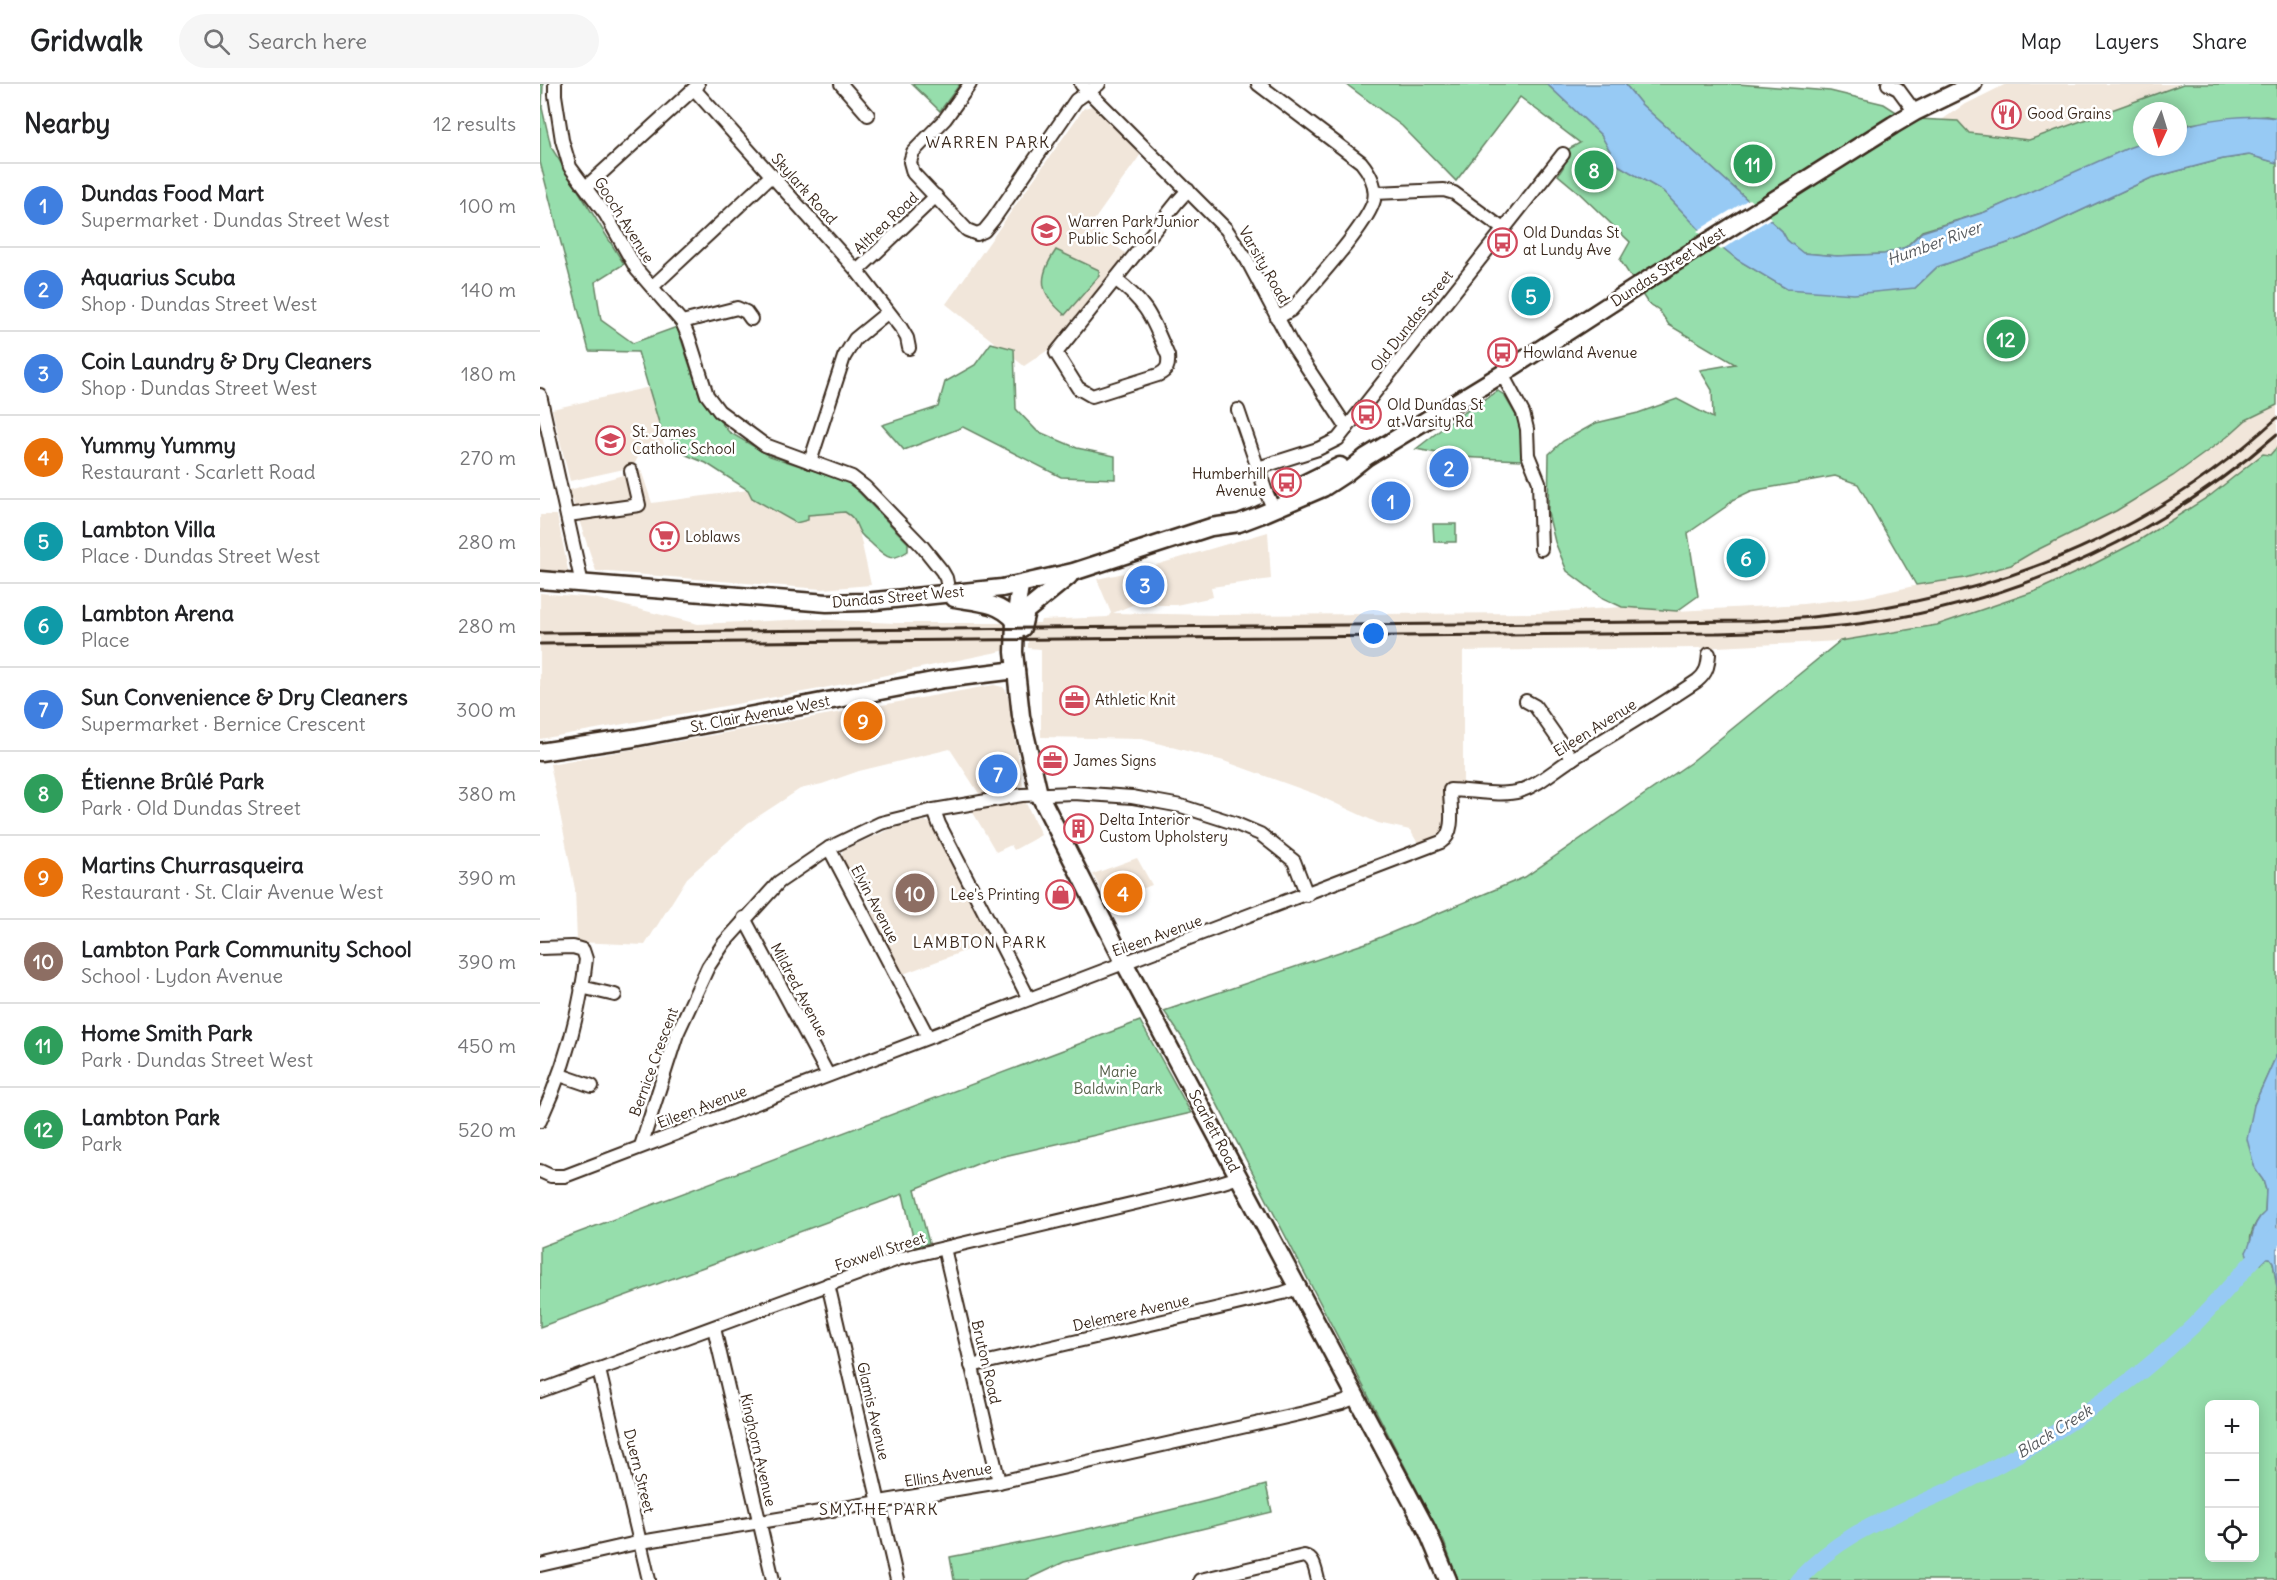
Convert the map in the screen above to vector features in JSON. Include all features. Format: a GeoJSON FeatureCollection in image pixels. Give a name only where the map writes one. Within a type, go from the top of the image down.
{"type":"FeatureCollection","features":[{"type":"Feature","properties":{"kind":"main road","name":"Dundas Street West"},"geometry":{"type":"LineString","coordinates":[[540,580],[827,603],[865,602],[1020,585],[1073,572],[1211,527],[1229,516],[1272,505],[1339,466],[1366,457],[1502,374],[1893,124],[1973,84]]}},
{"type":"Feature","properties":{"kind":"main road","name":"Scarlett Road"},"geometry":{"type":"LineString","coordinates":[[1016,670],[1022,652],[1022,622],[1026,611],[1073,572]]}},
{"type":"Feature","properties":{"kind":"main road","name":"Scarlett Road"},"geometry":{"type":"LineString","coordinates":[[1020,585],[1014,652],[1021,716],[1039,794],[1125,964],[1427,1530],[1448,1580]]}},
{"type":"Feature","properties":{"kind":"main road"},"geometry":{"type":"LineString","coordinates":[[941,594],[991,604],[1007,612],[1015,621]]}},
{"type":"Feature","properties":{"kind":"main road","name":"St. Clair Avenue West"},"geometry":{"type":"LineString","coordinates":[[540,752],[633,738],[943,679],[1016,670]]}},
{"type":"Feature","properties":{"kind":"street","name":"Gooch Avenue"},"geometry":{"type":"LineString","coordinates":[[555,84],[555,95],[570,167],[606,215],[637,270],[682,322],[707,395],[718,411],[765,445],[852,477],[865,487],[922,546],[942,571],[946,578],[941,594]]}},
{"type":"Feature","properties":{"kind":"street"},"geometry":{"type":"LineString","coordinates":[[841,84],[868,115]]}},
{"type":"Feature","properties":{"kind":"street","name":"Althea Road"},"geometry":{"type":"LineString","coordinates":[[857,271],[936,196],[914,173],[910,165],[910,157],[914,150],[945,119],[970,84]]}},
{"type":"Feature","properties":{"kind":"street"},"geometry":{"type":"LineString","coordinates":[[1258,84],[1361,162],[1371,176],[1375,192],[1371,207],[1361,225],[1291,310],[1277,318]]}},
{"type":"Feature","properties":{"kind":"street"},"geometry":{"type":"LineString","coordinates":[[1888,84],[1898,89],[1915,112]]}},
{"type":"Feature","properties":{"kind":"street"},"geometry":{"type":"LineString","coordinates":[[586,187],[697,86]]}},
{"type":"Feature","properties":{"kind":"street","name":"Skylark Road"},"geometry":{"type":"LineString","coordinates":[[697,86],[772,176],[857,271],[907,338],[909,348]]}},
{"type":"Feature","properties":{"kind":"street"},"geometry":{"type":"LineString","coordinates":[[936,196],[969,231],[977,234],[984,231],[1076,100],[1089,86]]}},
{"type":"Feature","properties":{"kind":"street","name":"Varsity Road"},"geometry":{"type":"LineString","coordinates":[[1089,86],[1226,229],[1247,260],[1291,343],[1347,428]]}},
{"type":"Feature","properties":{"kind":"street","name":"Old Dundas Street"},"geometry":{"type":"LineString","coordinates":[[1258,468],[1326,446],[1338,438],[1563,154]]}},
{"type":"Feature","properties":{"kind":"street"},"geometry":{"type":"LineString","coordinates":[[652,287],[772,176]]}},
{"type":"Feature","properties":{"kind":"street"},"geometry":{"type":"LineString","coordinates":[[1115,279],[1145,306],[1168,356],[1168,362],[1164,372],[1158,375],[1092,396],[1078,388],[1056,353],[1115,279],[1188,190]]}},
{"type":"Feature","properties":{"kind":"street"},"geometry":{"type":"LineString","coordinates":[[1375,192],[1444,190],[1454,193],[1503,230]]}},
{"type":"Feature","properties":{"kind":"street"},"geometry":{"type":"LineString","coordinates":[[682,322],[737,308],[744,311],[751,319]]}},
{"type":"Feature","properties":{"kind":"street"},"geometry":{"type":"LineString","coordinates":[[810,462],[844,357],[855,339],[888,312]]}},
{"type":"Feature","properties":{"kind":"street"},"geometry":{"type":"LineString","coordinates":[[1502,374],[1522,413],[1527,429],[1528,455],[1539,482],[1541,549]]}},
{"type":"Feature","properties":{"kind":"street"},"geometry":{"type":"LineString","coordinates":[[540,395],[582,584]]}},
{"type":"Feature","properties":{"kind":"street"},"geometry":{"type":"LineString","coordinates":[[1238,410],[1272,505]]}},
{"type":"Feature","properties":{"kind":"street"},"geometry":{"type":"LineString","coordinates":[[568,515],[639,505],[631,471]]}},
{"type":"Feature","properties":{"kind":"street","name":"Eileen Avenue"},"geometry":{"type":"LineString","coordinates":[[540,1171],[551,1176],[563,1177],[1307,895],[1447,839],[1450,831],[1450,790],[1507,793],[1521,790],[1540,781],[1697,681],[1708,667],[1709,654]]}},
{"type":"Feature","properties":{"kind":"street"},"geometry":{"type":"LineString","coordinates":[[1526,701],[1535,705],[1572,759]]}},
{"type":"Feature","properties":{"kind":"street","name":"Bernice Crescent"},"geometry":{"type":"LineString","coordinates":[[641,1146],[677,1034],[708,967],[724,942],[779,882],[829,848],[881,823],[934,810],[1022,795],[1074,793],[1132,796],[1181,806],[1260,834],[1294,861],[1307,895]]}},
{"type":"Feature","properties":{"kind":"street"},"geometry":{"type":"LineString","coordinates":[[934,810],[939,824],[1029,999]]}},
{"type":"Feature","properties":{"kind":"street","name":"Elvin Avenue"},"geometry":{"type":"LineString","coordinates":[[829,848],[928,1037]]}},
{"type":"Feature","properties":{"kind":"street","name":"Mildred Avenue"},"geometry":{"type":"LineString","coordinates":[[744,918],[828,1076]]}},
{"type":"Feature","properties":{"kind":"street"},"geometry":{"type":"LineString","coordinates":[[540,948],[577,947],[583,950],[586,959],[560,1075],[540,1121]]}},
{"type":"Feature","properties":{"kind":"street"},"geometry":{"type":"LineString","coordinates":[[581,987],[615,995]]}},
{"type":"Feature","properties":{"kind":"street"},"geometry":{"type":"LineString","coordinates":[[560,1075],[592,1086]]}},
{"type":"Feature","properties":{"kind":"street","name":"Foxwell Street"},"geometry":{"type":"LineString","coordinates":[[540,1391],[898,1259],[1239,1177]]}},
{"type":"Feature","properties":{"kind":"street","name":"Bruton Road"},"geometry":{"type":"LineString","coordinates":[[944,1248],[999,1482]]}},
{"type":"Feature","properties":{"kind":"street","name":"Glamis Avenue"},"geometry":{"type":"LineString","coordinates":[[828,1284],[897,1580]]}},
{"type":"Feature","properties":{"kind":"street","name":"Delemere Avenue"},"geometry":{"type":"LineString","coordinates":[[971,1366],[1297,1288]]}},
{"type":"Feature","properties":{"kind":"street","name":"Kinghorn Avenue"},"geometry":{"type":"LineString","coordinates":[[714,1328],[773,1580]]}},
{"type":"Feature","properties":{"kind":"street","name":"Duern Street"},"geometry":{"type":"LineString","coordinates":[[599,1370],[650,1580]]}},
{"type":"Feature","properties":{"kind":"street","name":"Ellins Avenue"},"geometry":{"type":"LineString","coordinates":[[540,1565],[641,1542],[999,1482],[1304,1413],[1356,1397]]}},
{"type":"Feature","properties":{"kind":"street"},"geometry":{"type":"LineString","coordinates":[[1200,1580],[1304,1556],[1313,1562],[1318,1580]]}},
{"type":"Feature","properties":{"kind":"shaded area"},"geometry":{"type":"Polygon","coordinates":[[[2006,84],[2183,84],[2029,140],[1930,128],[1962,106],[2006,84]]]}},
{"type":"Feature","properties":{"kind":"shaded area","name":"Warren Park Junior Public School"},"geometry":{"type":"Polygon","coordinates":[[[1092,106],[1141,154],[1090,226],[1129,256],[1048,350],[1024,366],[946,304],[1084,108],[1092,106]]]}},
{"type":"Feature","properties":{"kind":"shaded area","name":"St. James Catholic School"},"geometry":{"type":"Polygon","coordinates":[[[650,387],[665,449],[639,455],[633,467],[570,481],[552,409],[650,387]]]}},
{"type":"Feature","properties":{"kind":"shaded area"},"geometry":{"type":"Polygon","coordinates":[[[2277,405],[2277,447],[2270,455],[2263,454],[2212,495],[2138,541],[2088,567],[2036,591],[1937,625],[1840,641],[1697,648],[1463,651],[1463,783],[1443,786],[1443,831],[1419,845],[1410,830],[1378,823],[1315,794],[1224,761],[1142,739],[1041,737],[1041,649],[1028,648],[1028,623],[1040,623],[1041,620],[1108,617],[1111,613],[1097,579],[1142,569],[1268,532],[1271,579],[1211,587],[1213,597],[1176,605],[1132,605],[1113,613],[1218,615],[1538,613],[1622,607],[1677,611],[1803,604],[1864,597],[1932,582],[1965,578],[2011,565],[2116,511],[2173,476],[2227,437],[2246,420],[2277,405]]]}},
{"type":"Feature","properties":{"kind":"shaded area"},"geometry":{"type":"Polygon","coordinates":[[[641,470],[652,503],[748,490],[752,498],[807,515],[845,512],[857,522],[871,585],[822,589],[596,571],[569,490],[641,470]]]}},
{"type":"Feature","properties":{"kind":"shaded area"},"geometry":{"type":"Polygon","coordinates":[[[540,515],[557,515],[569,575],[540,572],[540,515]]]}},
{"type":"Feature","properties":{"kind":"shaded area"},"geometry":{"type":"Polygon","coordinates":[[[540,593],[594,598],[698,624],[809,619],[896,623],[1007,623],[1007,650],[814,690],[540,739],[540,593]]]}},
{"type":"Feature","properties":{"kind":"shaded area"},"geometry":{"type":"Polygon","coordinates":[[[994,685],[1003,687],[1007,692],[1023,786],[980,795],[950,749],[859,771],[800,789],[748,823],[687,878],[645,945],[577,942],[575,889],[550,764],[994,685]]]}},
{"type":"Feature","properties":{"kind":"shaded area"},"geometry":{"type":"Polygon","coordinates":[[[1025,801],[1041,835],[1014,850],[1011,845],[996,852],[971,809],[1025,801]]]}},
{"type":"Feature","properties":{"kind":"shaded area"},"geometry":{"type":"Polygon","coordinates":[[[925,821],[930,823],[991,941],[903,974],[872,915],[873,907],[856,878],[852,878],[841,856],[843,850],[893,828],[925,821]]]}},
{"type":"Feature","properties":{"kind":"shaded area"},"geometry":{"type":"Polygon","coordinates":[[[1137,858],[1152,885],[1107,902],[1093,874],[1137,858]]]}},
{"type":"Feature","properties":{"kind":"green space"},"geometry":{"type":"Polygon","coordinates":[[[540,84],[543,84],[542,108],[551,147],[624,264],[595,282],[601,320],[633,343],[677,327],[700,397],[729,432],[770,456],[849,482],[908,543],[908,551],[897,557],[888,557],[862,535],[854,520],[845,512],[808,515],[808,520],[796,523],[752,498],[748,490],[706,463],[686,455],[679,444],[662,433],[638,352],[589,351],[540,162],[540,84]]]}},
{"type":"Feature","properties":{"kind":"green space"},"geometry":{"type":"Polygon","coordinates":[[[912,84],[960,84],[940,111],[912,84]]]}},
{"type":"Feature","properties":{"kind":"green space"},"geometry":{"type":"Polygon","coordinates":[[[1346,84],[1547,84],[1601,135],[1618,165],[1663,191],[1698,228],[1738,260],[1787,289],[1915,288],[1937,267],[2022,238],[2151,178],[2223,159],[2250,155],[2277,163],[2277,405],[2246,420],[2227,437],[2173,476],[2116,511],[2011,565],[1965,578],[1916,585],[1858,484],[1835,476],[1751,491],[1732,500],[1727,506],[1688,533],[1698,596],[1677,611],[1622,607],[1603,598],[1567,571],[1555,542],[1548,513],[1549,454],[1563,441],[1596,423],[1638,413],[1677,399],[1713,418],[1712,390],[1700,370],[1735,364],[1669,325],[1659,310],[1647,302],[1620,260],[1630,242],[1558,175],[1564,166],[1565,151],[1580,143],[1520,97],[1456,181],[1402,126],[1346,84]]]}},
{"type":"Feature","properties":{"kind":"green space"},"geometry":{"type":"Polygon","coordinates":[[[1625,84],[1738,84],[1830,91],[1884,104],[1901,115],[1917,119],[1958,121],[1969,133],[2029,140],[2133,102],[2133,147],[1985,212],[1922,231],[1906,247],[1885,254],[1837,256],[1802,253],[1787,240],[1782,231],[1641,104],[1625,84]]]}},
{"type":"Feature","properties":{"kind":"green space"},"geometry":{"type":"Polygon","coordinates":[[[2183,84],[2277,84],[2277,118],[2266,116],[2187,125],[2187,102],[2134,102],[2183,84]]]}},
{"type":"Feature","properties":{"kind":"green space"},"geometry":{"type":"Polygon","coordinates":[[[1056,250],[1099,270],[1099,276],[1065,315],[1050,300],[1044,285],[1046,269],[1056,250]]]}},
{"type":"Feature","properties":{"kind":"green space"},"geometry":{"type":"Polygon","coordinates":[[[991,343],[1014,349],[1016,409],[1037,431],[1077,448],[1115,456],[1115,479],[1061,477],[963,427],[904,450],[882,425],[938,407],[945,382],[975,365],[991,343]]]}},
{"type":"Feature","properties":{"kind":"green space"},"geometry":{"type":"Polygon","coordinates":[[[1498,391],[1504,395],[1521,424],[1521,460],[1458,457],[1416,449],[1457,417],[1498,391]]]}},
{"type":"Feature","properties":{"kind":"green space"},"geometry":{"type":"Polygon","coordinates":[[[2277,447],[2277,1054],[2254,1105],[2255,1169],[2263,1180],[2266,1190],[2265,1213],[2254,1227],[2250,1241],[2261,1264],[2267,1257],[2273,1262],[2277,1287],[2277,1580],[1458,1580],[1444,1542],[1185,1042],[1164,1011],[1369,942],[1525,877],[1690,763],[1840,641],[1937,625],[2036,591],[2138,541],[2211,495],[2263,454],[2270,455],[2277,447]]]}},
{"type":"Feature","properties":{"kind":"green space"},"geometry":{"type":"Polygon","coordinates":[[[1433,524],[1456,524],[1456,542],[1434,542],[1433,524]]]}},
{"type":"Feature","properties":{"kind":"green space","name":"Marie Baldwin Park"},"geometry":{"type":"Polygon","coordinates":[[[1140,1021],[1191,1113],[987,1160],[915,1189],[929,1243],[915,1246],[903,1194],[540,1327],[540,1247],[1140,1021]]]}},
{"type":"Feature","properties":{"kind":"green space"},"geometry":{"type":"Polygon","coordinates":[[[1266,1485],[1272,1512],[1064,1562],[1026,1580],[954,1580],[950,1557],[1188,1506],[1266,1485]]]}},
{"type":"Feature","properties":{"kind":"water","name":"Humber River"},"geometry":{"type":"Polygon","coordinates":[[[1547,84],[1625,84],[1641,104],[1782,231],[1787,240],[1803,253],[1837,256],[1884,254],[1906,247],[1922,232],[1985,212],[2133,146],[2133,156],[2187,156],[2188,125],[2240,117],[2277,118],[2277,163],[2249,155],[2223,159],[2151,178],[2022,238],[1937,267],[1915,288],[1854,294],[1787,289],[1738,260],[1698,228],[1663,191],[1618,165],[1601,135],[1547,84]]]}},
{"type":"Feature","properties":{"kind":"water"},"geometry":{"type":"Polygon","coordinates":[[[2277,1054],[2277,1287],[2273,1262],[2270,1258],[2258,1265],[2248,1257],[2246,1252],[2257,1221],[2265,1212],[2266,1190],[2263,1180],[2255,1169],[2247,1139],[2254,1105],[2277,1054]]]}},
{"type":"Feature","properties":{"kind":"pier"},"geometry":{"type":"Polygon","coordinates":[[[1749,199],[1771,218],[1721,250],[1697,231],[1749,199]]]}},
{"type":"Feature","properties":{"kind":"waterway","name":"Black Creek"},"geometry":{"type":"LineString","coordinates":[[1798,1580],[1815,1563],[1850,1537],[2001,1464],[2051,1435],[2112,1394],[2193,1326],[2277,1236]]}},
{"type":"Feature","properties":{"kind":"railway"},"geometry":{"type":"LineString","coordinates":[[540,633],[1752,621],[1825,616],[1896,605],[1966,589],[2033,567],[2098,539],[2161,506],[2220,465],[2277,418]]}},
{"type":"Feature","properties":{"kind":"railway"},"geometry":{"type":"LineString","coordinates":[[540,644],[1716,633],[1798,630],[1859,624],[1934,610],[1987,596],[2040,578],[2091,556],[2141,530],[2188,501],[2234,469],[2277,434]]}},
{"type":"Feature","properties":{"kind":"place","name":"Good Grains"},"geometry":{"type":"Point","coordinates":[2006,114]}},
{"type":"Feature","properties":{"kind":"place","name":"Home Smith Park"},"geometry":{"type":"Point","coordinates":[1753,164]}},
{"type":"Feature","properties":{"kind":"place","name":"Étienne Brûlé Park"},"geometry":{"type":"Point","coordinates":[1594,170]}},
{"type":"Feature","properties":{"kind":"place","name":"Warren Park Junior Public School"},"geometry":{"type":"Point","coordinates":[1047,231]}},
{"type":"Feature","properties":{"kind":"place","name":"Old Dundas St at Lundy Ave"},"geometry":{"type":"Point","coordinates":[1502,242]}},
{"type":"Feature","properties":{"kind":"place","name":"Lambton Villa"},"geometry":{"type":"Point","coordinates":[1531,296]}},
{"type":"Feature","properties":{"kind":"place","name":"Lambton Park"},"geometry":{"type":"Point","coordinates":[2006,339]}},
{"type":"Feature","properties":{"kind":"place","name":"Howland Avenue"},"geometry":{"type":"Point","coordinates":[1502,353]}},
{"type":"Feature","properties":{"kind":"place","name":"Old Dundas St at Varsity Rd"},"geometry":{"type":"Point","coordinates":[1366,414]}},
{"type":"Feature","properties":{"kind":"place","name":"St. James Catholic School"},"geometry":{"type":"Point","coordinates":[611,441]}},
{"type":"Feature","properties":{"kind":"place","name":"Aquarius Scuba"},"geometry":{"type":"Point","coordinates":[1449,468]}},
{"type":"Feature","properties":{"kind":"place","name":"Humberhill Avenue"},"geometry":{"type":"Point","coordinates":[1287,483]}},
{"type":"Feature","properties":{"kind":"place","name":"Dundas Food Mart"},"geometry":{"type":"Point","coordinates":[1391,501]}},
{"type":"Feature","properties":{"kind":"place","name":"Loblaws"},"geometry":{"type":"Point","coordinates":[664,537]}},
{"type":"Feature","properties":{"kind":"place","name":"Lambton Arena"},"geometry":{"type":"Point","coordinates":[1746,558]}},
{"type":"Feature","properties":{"kind":"place","name":"Coin Laundry & Dry Cleaners"},"geometry":{"type":"Point","coordinates":[1145,585]}},
{"type":"Feature","properties":{"kind":"place","name":"Athletic Knit"},"geometry":{"type":"Point","coordinates":[1074,700]}},
{"type":"Feature","properties":{"kind":"place","name":"Martins Churrasqueira"},"geometry":{"type":"Point","coordinates":[863,721]}},
{"type":"Feature","properties":{"kind":"place","name":"James Signs"},"geometry":{"type":"Point","coordinates":[1052,761]}},
{"type":"Feature","properties":{"kind":"place","name":"Sun Convenience & Dry Cleaners"},"geometry":{"type":"Point","coordinates":[998,774]}},
{"type":"Feature","properties":{"kind":"place","name":"Delta Interior Custom Upholstery"},"geometry":{"type":"Point","coordinates":[1078,829]}},
{"type":"Feature","properties":{"kind":"place","name":"Lambton Park Community School"},"geometry":{"type":"Point","coordinates":[915,893]}},
{"type":"Feature","properties":{"kind":"place","name":"Yummy Yummy"},"geometry":{"type":"Point","coordinates":[1123,893]}},
{"type":"Feature","properties":{"kind":"place","name":"Lee's Printing"},"geometry":{"type":"Point","coordinates":[1061,895]}},
{"type":"Feature","properties":{"kind":"district","name":"WARREN PARK"},"geometry":{"type":"Point","coordinates":[988,142]}},
{"type":"Feature","properties":{"kind":"district","name":"LAMBTON PARK"},"geometry":{"type":"Point","coordinates":[980,942]}},
{"type":"Feature","properties":{"kind":"district","name":"SMYTHE PARK"},"geometry":{"type":"Point","coordinates":[879,1509]}}]}
